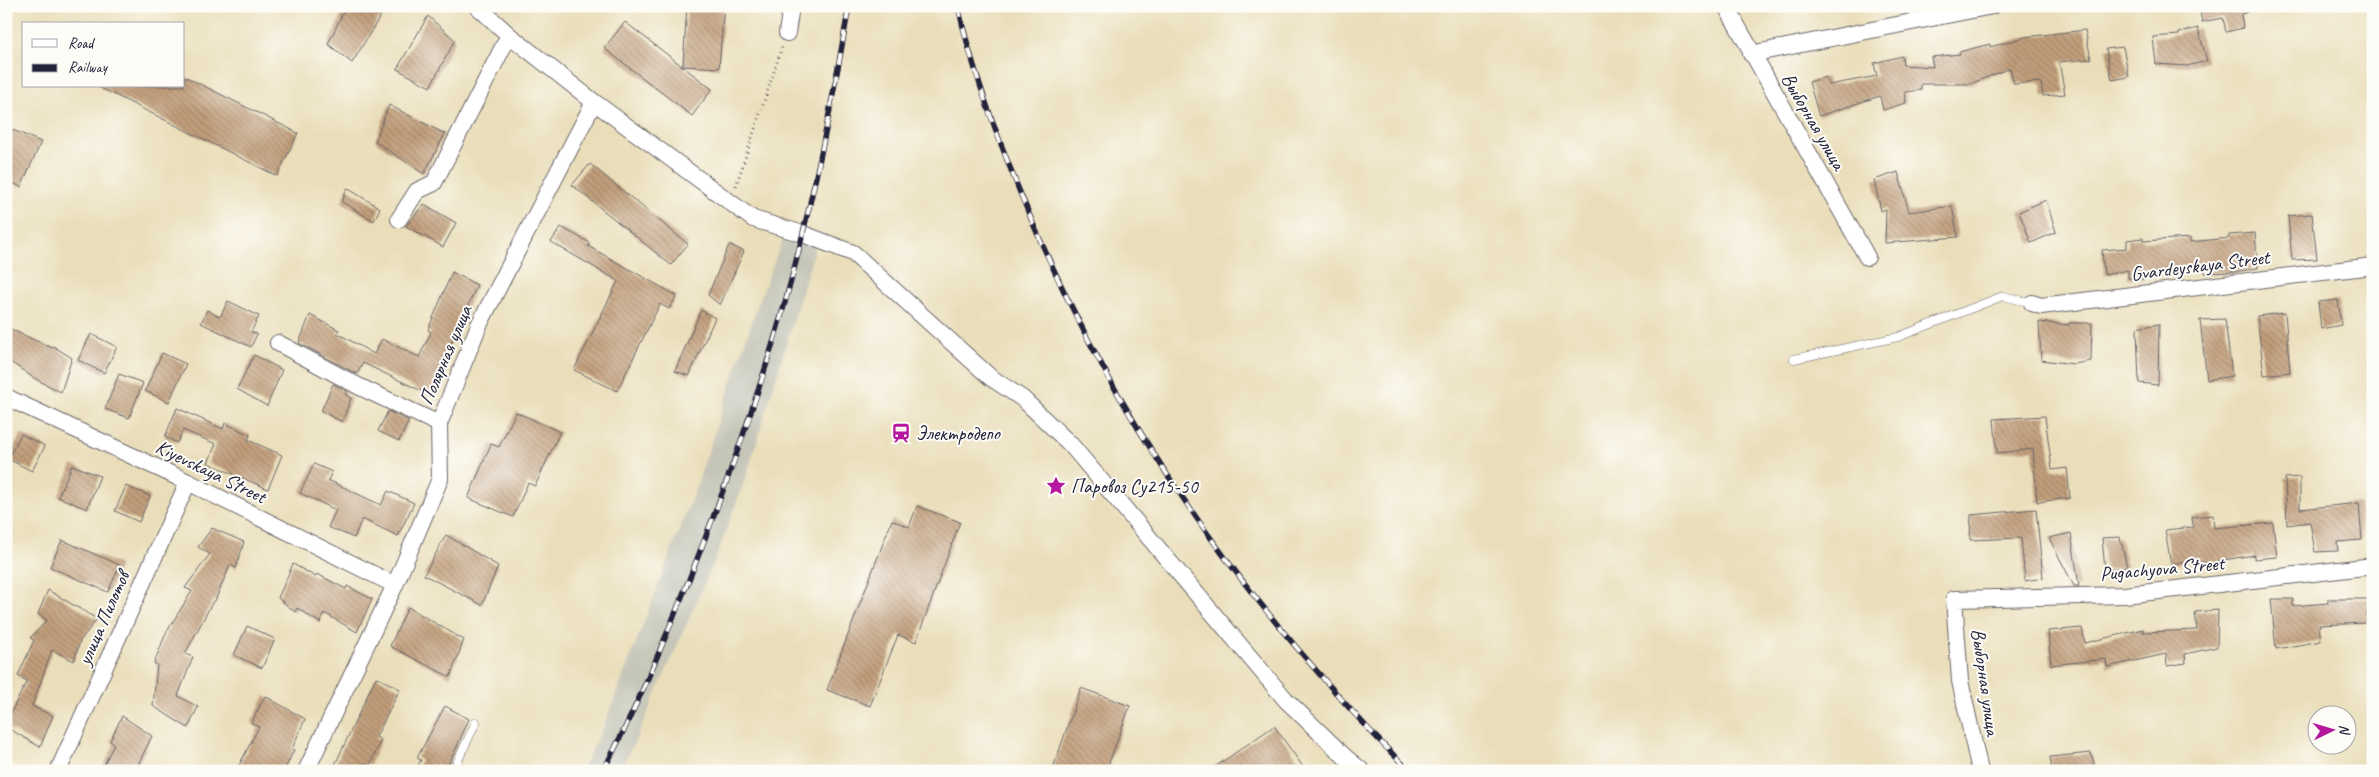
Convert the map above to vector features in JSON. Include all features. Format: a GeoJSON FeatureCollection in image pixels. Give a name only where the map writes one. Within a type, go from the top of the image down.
{"type":"FeatureCollection","features":[{"type":"Feature","properties":{"kind":"street"},"geometry":{"type":"LineString","coordinates":[[477,6],[594,102],[753,219],[803,234],[853,253],[883,278],[990,377],[1023,399],[1071,445],[1286,700],[1362,771]]}},
{"type":"Feature","properties":{"kind":"street"},"geometry":{"type":"LineString","coordinates":[[787,33],[791,6]]}},
{"type":"Feature","properties":{"kind":"street","name":"Выборная улица"},"geometry":{"type":"LineString","coordinates":[[1726,6],[1751,54],[1867,257]]}},
{"type":"Feature","properties":{"kind":"street"},"geometry":{"type":"LineString","coordinates":[[1751,54],[1992,6]]}},
{"type":"Feature","properties":{"kind":"street"},"geometry":{"type":"LineString","coordinates":[[399,219],[417,191],[434,183],[509,34]]}},
{"type":"Feature","properties":{"kind":"street","name":"Полярная улица"},"geometry":{"type":"LineString","coordinates":[[306,771],[395,585],[440,479],[439,424],[479,325],[594,102]]}},
{"type":"Feature","properties":{"kind":"street","name":"Gvardeyskaya Street"},"geometry":{"type":"LineString","coordinates":[[2032,303],[2041,306],[2373,266]]}},
{"type":"Feature","properties":{"kind":"street"},"geometry":{"type":"LineString","coordinates":[[278,343],[360,387],[439,424]]}},
{"type":"Feature","properties":{"kind":"street","name":"Kiyevskaya Street"},"geometry":{"type":"LineString","coordinates":[[6,397],[188,482],[395,585]]}},
{"type":"Feature","properties":{"kind":"street","name":"улица Пилотов"},"geometry":{"type":"LineString","coordinates":[[58,771],[188,482]]}},
{"type":"Feature","properties":{"kind":"street","name":"Pugachyova Street"},"geometry":{"type":"LineString","coordinates":[[1954,599],[2125,595],[2373,566]]}},
{"type":"Feature","properties":{"kind":"street","name":"Выборная улица"},"geometry":{"type":"LineString","coordinates":[[1954,599],[1960,681],[1980,771]]}},
{"type":"Feature","properties":{"kind":"lane"},"geometry":{"type":"LineString","coordinates":[[1794,359],[1898,337],[2003,296],[2032,303]]}},
{"type":"Feature","properties":{"kind":"lane"},"geometry":{"type":"LineString","coordinates":[[453,771],[476,722]]}},
{"type":"Feature","properties":{"kind":"path"},"geometry":{"type":"LineString","coordinates":[[731,202],[787,33]]}},
{"type":"Feature","properties":{"kind":"shaded area"},"geometry":{"type":"Polygon","coordinates":[[[784,236],[816,245],[748,471],[717,555],[635,741],[619,771],[581,771],[604,726],[697,484],[758,304],[784,236]]]}},
{"type":"Feature","properties":{"kind":"building"},"geometry":{"type":"Polygon","coordinates":[[[346,6],[367,6],[381,15],[352,63],[328,44],[346,6]]]}},
{"type":"Feature","properties":{"kind":"building"},"geometry":{"type":"Polygon","coordinates":[[[687,6],[724,6],[719,68],[683,66],[687,6]]]}},
{"type":"Feature","properties":{"kind":"building"},"geometry":{"type":"Polygon","coordinates":[[[2199,6],[2247,6],[2248,12],[2241,14],[2243,28],[2226,32],[2223,18],[2202,22],[2199,6]]]}},
{"type":"Feature","properties":{"kind":"building"},"geometry":{"type":"Polygon","coordinates":[[[428,16],[455,40],[430,87],[397,69],[428,16]]]}},
{"type":"Feature","properties":{"kind":"building"},"geometry":{"type":"Polygon","coordinates":[[[625,22],[712,89],[692,116],[604,48],[625,22]]]}},
{"type":"Feature","properties":{"kind":"building"},"geometry":{"type":"Polygon","coordinates":[[[2198,28],[2207,61],[2187,66],[2156,64],[2153,37],[2179,35],[2179,33],[2198,28]]]}},
{"type":"Feature","properties":{"kind":"building"},"geometry":{"type":"Polygon","coordinates":[[[2085,30],[2091,59],[2059,62],[2065,94],[2043,96],[2041,82],[2014,84],[2010,68],[1970,84],[1921,84],[1921,90],[1905,92],[1906,103],[1883,110],[1880,96],[1819,116],[1809,82],[1826,77],[1829,85],[1877,76],[1874,63],[1902,56],[1903,65],[1933,67],[1931,57],[1960,54],[1959,52],[1990,44],[1990,47],[2025,37],[2085,30]]]}},
{"type":"Feature","properties":{"kind":"building"},"geometry":{"type":"Polygon","coordinates":[[[2123,47],[2129,77],[2112,80],[2106,49],[2123,47]]]}},
{"type":"Feature","properties":{"kind":"building"},"geometry":{"type":"Polygon","coordinates":[[[185,76],[298,133],[277,176],[101,88],[185,88],[185,76]]]}},
{"type":"Feature","properties":{"kind":"building"},"geometry":{"type":"Polygon","coordinates":[[[389,105],[445,134],[424,174],[375,141],[389,105]]]}},
{"type":"Feature","properties":{"kind":"building"},"geometry":{"type":"Polygon","coordinates":[[[6,127],[41,142],[21,187],[6,180],[6,127]]]}},
{"type":"Feature","properties":{"kind":"building"},"geometry":{"type":"Polygon","coordinates":[[[590,164],[688,244],[671,265],[572,185],[590,164]]]}},
{"type":"Feature","properties":{"kind":"building"},"geometry":{"type":"Polygon","coordinates":[[[1898,172],[1909,212],[1952,206],[1958,237],[1885,243],[1886,209],[1881,211],[1874,180],[1898,172]]]}},
{"type":"Feature","properties":{"kind":"building"},"geometry":{"type":"Polygon","coordinates":[[[347,188],[380,208],[374,221],[342,202],[347,188]]]}},
{"type":"Feature","properties":{"kind":"building"},"geometry":{"type":"Polygon","coordinates":[[[2046,200],[2056,232],[2031,243],[2019,212],[2046,200]]]}},
{"type":"Feature","properties":{"kind":"building"},"geometry":{"type":"Polygon","coordinates":[[[424,204],[456,223],[443,247],[406,226],[424,204]]]}},
{"type":"Feature","properties":{"kind":"building"},"geometry":{"type":"Polygon","coordinates":[[[2312,214],[2317,259],[2292,260],[2288,216],[2312,214]]]}},
{"type":"Feature","properties":{"kind":"building"},"geometry":{"type":"Polygon","coordinates":[[[561,227],[590,243],[588,246],[677,296],[669,309],[660,304],[617,391],[574,370],[618,281],[551,242],[561,227]]]}},
{"type":"Feature","properties":{"kind":"building"},"geometry":{"type":"Polygon","coordinates":[[[2255,233],[2258,268],[2235,272],[2205,273],[2205,269],[2144,274],[2144,279],[2128,278],[2128,270],[2104,275],[2102,250],[2127,248],[2127,240],[2143,238],[2143,241],[2190,238],[2190,242],[2229,238],[2229,235],[2255,233]]]}},
{"type":"Feature","properties":{"kind":"building"},"geometry":{"type":"Polygon","coordinates":[[[729,245],[744,251],[720,305],[708,295],[729,245]]]}},
{"type":"Feature","properties":{"kind":"building"},"geometry":{"type":"Polygon","coordinates":[[[452,272],[477,285],[443,362],[447,364],[432,396],[363,363],[357,374],[299,343],[310,315],[339,330],[337,333],[374,354],[382,339],[419,357],[431,332],[428,330],[452,272]]]}},
{"type":"Feature","properties":{"kind":"building"},"geometry":{"type":"Polygon","coordinates":[[[2338,300],[2341,325],[2321,329],[2318,302],[2338,300]]]}},
{"type":"Feature","properties":{"kind":"building"},"geometry":{"type":"Polygon","coordinates":[[[228,301],[259,316],[251,332],[257,334],[251,347],[201,323],[207,310],[220,317],[228,301]]]}},
{"type":"Feature","properties":{"kind":"building"},"geometry":{"type":"Polygon","coordinates":[[[701,310],[715,318],[689,376],[675,371],[701,310]]]}},
{"type":"Feature","properties":{"kind":"building"},"geometry":{"type":"Polygon","coordinates":[[[2285,313],[2290,372],[2264,375],[2257,316],[2285,313]]]}},
{"type":"Feature","properties":{"kind":"building"},"geometry":{"type":"Polygon","coordinates":[[[2225,319],[2232,376],[2207,380],[2200,320],[2225,319]]]}},
{"type":"Feature","properties":{"kind":"building"},"geometry":{"type":"Polygon","coordinates":[[[2039,322],[2069,325],[2069,323],[2092,323],[2091,361],[2074,364],[2041,360],[2039,322]]]}},
{"type":"Feature","properties":{"kind":"building"},"geometry":{"type":"Polygon","coordinates":[[[2159,324],[2158,385],[2139,383],[2137,328],[2159,324]]]}},
{"type":"Feature","properties":{"kind":"building"},"geometry":{"type":"Polygon","coordinates":[[[6,327],[52,348],[53,346],[72,358],[61,392],[34,378],[6,359],[6,327]]]}},
{"type":"Feature","properties":{"kind":"building"},"geometry":{"type":"Polygon","coordinates":[[[91,334],[117,347],[104,373],[78,360],[91,334]]]}},
{"type":"Feature","properties":{"kind":"building"},"geometry":{"type":"Polygon","coordinates":[[[162,353],[186,364],[169,402],[145,391],[162,353]]]}},
{"type":"Feature","properties":{"kind":"building"},"geometry":{"type":"Polygon","coordinates":[[[254,355],[282,370],[267,406],[237,389],[254,355]]]}},
{"type":"Feature","properties":{"kind":"building"},"geometry":{"type":"Polygon","coordinates":[[[119,374],[143,383],[129,418],[105,409],[119,374]]]}},
{"type":"Feature","properties":{"kind":"building"},"geometry":{"type":"Polygon","coordinates":[[[333,384],[347,391],[345,394],[351,398],[342,422],[321,411],[333,384]]]}},
{"type":"Feature","properties":{"kind":"building"},"geometry":{"type":"Polygon","coordinates":[[[177,408],[223,429],[225,423],[250,435],[248,440],[282,455],[268,489],[208,463],[216,444],[183,430],[177,443],[165,437],[177,408]]]}},
{"type":"Feature","properties":{"kind":"building"},"geometry":{"type":"Polygon","coordinates":[[[388,411],[409,421],[399,441],[378,431],[388,411]]]}},
{"type":"Feature","properties":{"kind":"building"},"geometry":{"type":"Polygon","coordinates":[[[516,412],[560,432],[535,486],[528,483],[513,517],[468,498],[491,444],[499,447],[516,412]]]}},
{"type":"Feature","properties":{"kind":"building"},"geometry":{"type":"Polygon","coordinates":[[[2045,416],[2052,470],[2067,468],[2070,498],[2037,502],[2033,449],[1997,453],[1994,419],[2045,416]]]}},
{"type":"Feature","properties":{"kind":"building"},"geometry":{"type":"Polygon","coordinates":[[[21,434],[45,446],[32,471],[8,459],[21,434]]]}},
{"type":"Feature","properties":{"kind":"building"},"geometry":{"type":"Polygon","coordinates":[[[314,464],[332,472],[328,480],[381,505],[388,491],[414,503],[398,536],[362,519],[354,538],[328,527],[336,510],[300,493],[314,464]]]}},
{"type":"Feature","properties":{"kind":"building"},"geometry":{"type":"Polygon","coordinates":[[[72,465],[100,476],[87,509],[58,497],[72,465]]]}},
{"type":"Feature","properties":{"kind":"building"},"geometry":{"type":"Polygon","coordinates":[[[2300,477],[2300,509],[2359,503],[2362,540],[2337,542],[2338,551],[2315,552],[2310,522],[2287,525],[2285,478],[2300,477]]]}},
{"type":"Feature","properties":{"kind":"building"},"geometry":{"type":"Polygon","coordinates":[[[126,486],[150,496],[139,522],[115,511],[126,486]]]}},
{"type":"Feature","properties":{"kind":"building"},"geometry":{"type":"Polygon","coordinates":[[[917,506],[960,522],[916,642],[898,635],[870,706],[827,690],[892,520],[909,527],[917,506]]]}},
{"type":"Feature","properties":{"kind":"building"},"geometry":{"type":"Polygon","coordinates":[[[2036,509],[2043,578],[2025,581],[2021,538],[1970,540],[1971,515],[2036,509]]]}},
{"type":"Feature","properties":{"kind":"building"},"geometry":{"type":"Polygon","coordinates":[[[2213,515],[2214,528],[2273,523],[2277,557],[2254,559],[2254,555],[2217,561],[2217,564],[2192,561],[2171,565],[2165,530],[2193,527],[2192,517],[2213,515]]]}},
{"type":"Feature","properties":{"kind":"building"},"geometry":{"type":"Polygon","coordinates":[[[212,528],[244,542],[236,568],[230,565],[215,601],[213,601],[185,654],[193,657],[178,696],[198,707],[188,728],[153,706],[157,665],[154,663],[166,633],[192,591],[185,588],[210,554],[198,547],[212,528]]]}},
{"type":"Feature","properties":{"kind":"building"},"geometry":{"type":"Polygon","coordinates":[[[2071,533],[2079,586],[2074,586],[2049,538],[2071,533]]]}},
{"type":"Feature","properties":{"kind":"building"},"geometry":{"type":"Polygon","coordinates":[[[446,535],[498,566],[482,605],[424,575],[446,535]]]}},
{"type":"Feature","properties":{"kind":"building"},"geometry":{"type":"Polygon","coordinates":[[[2120,537],[2127,567],[2105,570],[2102,538],[2120,537]]]}},
{"type":"Feature","properties":{"kind":"building"},"geometry":{"type":"Polygon","coordinates":[[[62,540],[120,565],[108,592],[50,567],[62,540]]]}},
{"type":"Feature","properties":{"kind":"building"},"geometry":{"type":"Polygon","coordinates":[[[293,564],[316,577],[317,574],[346,589],[347,586],[372,599],[357,632],[324,613],[320,623],[297,608],[295,612],[278,598],[293,564]]]}},
{"type":"Feature","properties":{"kind":"building"},"geometry":{"type":"Polygon","coordinates":[[[48,590],[97,619],[80,641],[74,661],[52,650],[32,706],[53,716],[40,747],[6,727],[6,722],[27,681],[18,676],[34,640],[30,638],[47,620],[38,614],[48,590]]]}},
{"type":"Feature","properties":{"kind":"building"},"geometry":{"type":"Polygon","coordinates":[[[2271,599],[2293,599],[2293,606],[2328,603],[2328,599],[2369,599],[2366,623],[2319,625],[2321,641],[2276,649],[2271,599]]]}},
{"type":"Feature","properties":{"kind":"building"},"geometry":{"type":"Polygon","coordinates":[[[408,607],[464,640],[450,677],[390,646],[408,607]]]}},
{"type":"Feature","properties":{"kind":"building"},"geometry":{"type":"Polygon","coordinates":[[[2218,610],[2217,647],[2185,654],[2186,663],[2167,666],[2166,654],[2107,667],[2106,659],[2051,665],[2048,631],[2082,628],[2085,643],[2143,629],[2143,632],[2197,630],[2195,612],[2218,610]]]}},
{"type":"Feature","properties":{"kind":"building"},"geometry":{"type":"Polygon","coordinates":[[[247,626],[275,639],[262,668],[234,655],[247,626]]]}},
{"type":"Feature","properties":{"kind":"building"},"geometry":{"type":"Polygon","coordinates":[[[376,677],[400,689],[376,737],[381,740],[370,765],[365,763],[361,771],[332,771],[376,677]]]}},
{"type":"Feature","properties":{"kind":"building"},"geometry":{"type":"Polygon","coordinates":[[[1081,688],[1130,706],[1106,771],[1052,771],[1081,688]]]}},
{"type":"Feature","properties":{"kind":"building"},"geometry":{"type":"Polygon","coordinates":[[[265,696],[305,719],[292,749],[294,750],[284,771],[236,771],[259,727],[251,723],[265,696]]]}},
{"type":"Feature","properties":{"kind":"building"},"geometry":{"type":"Polygon","coordinates":[[[445,706],[469,719],[456,749],[445,771],[415,771],[421,760],[417,758],[445,706]]]}},
{"type":"Feature","properties":{"kind":"building"},"geometry":{"type":"Polygon","coordinates":[[[122,716],[152,736],[135,771],[101,771],[114,744],[110,741],[122,716]]]}},
{"type":"Feature","properties":{"kind":"building"},"geometry":{"type":"Polygon","coordinates":[[[1274,726],[1306,771],[1209,771],[1274,726]]]}},
{"type":"Feature","properties":{"kind":"building"},"geometry":{"type":"Polygon","coordinates":[[[2091,753],[2096,771],[2052,771],[2050,757],[2091,753]]]}},
{"type":"Feature","properties":{"kind":"railway"},"geometry":{"type":"LineString","coordinates":[[603,771],[638,701],[688,582],[752,410],[780,322],[810,205],[849,6]]}},
{"type":"Feature","properties":{"kind":"railway"},"geometry":{"type":"LineString","coordinates":[[958,6],[985,100],[1019,190],[1075,314],[1139,430],[1213,541],[1254,595],[1338,695],[1410,771]]}},
{"type":"Feature","properties":{"kind":"place","name":"Электродепо"},"geometry":{"type":"Point","coordinates":[901,433]}},
{"type":"Feature","properties":{"kind":"place","name":"Паровоз Су215-50"},"geometry":{"type":"Point","coordinates":[1056,486]}}]}
